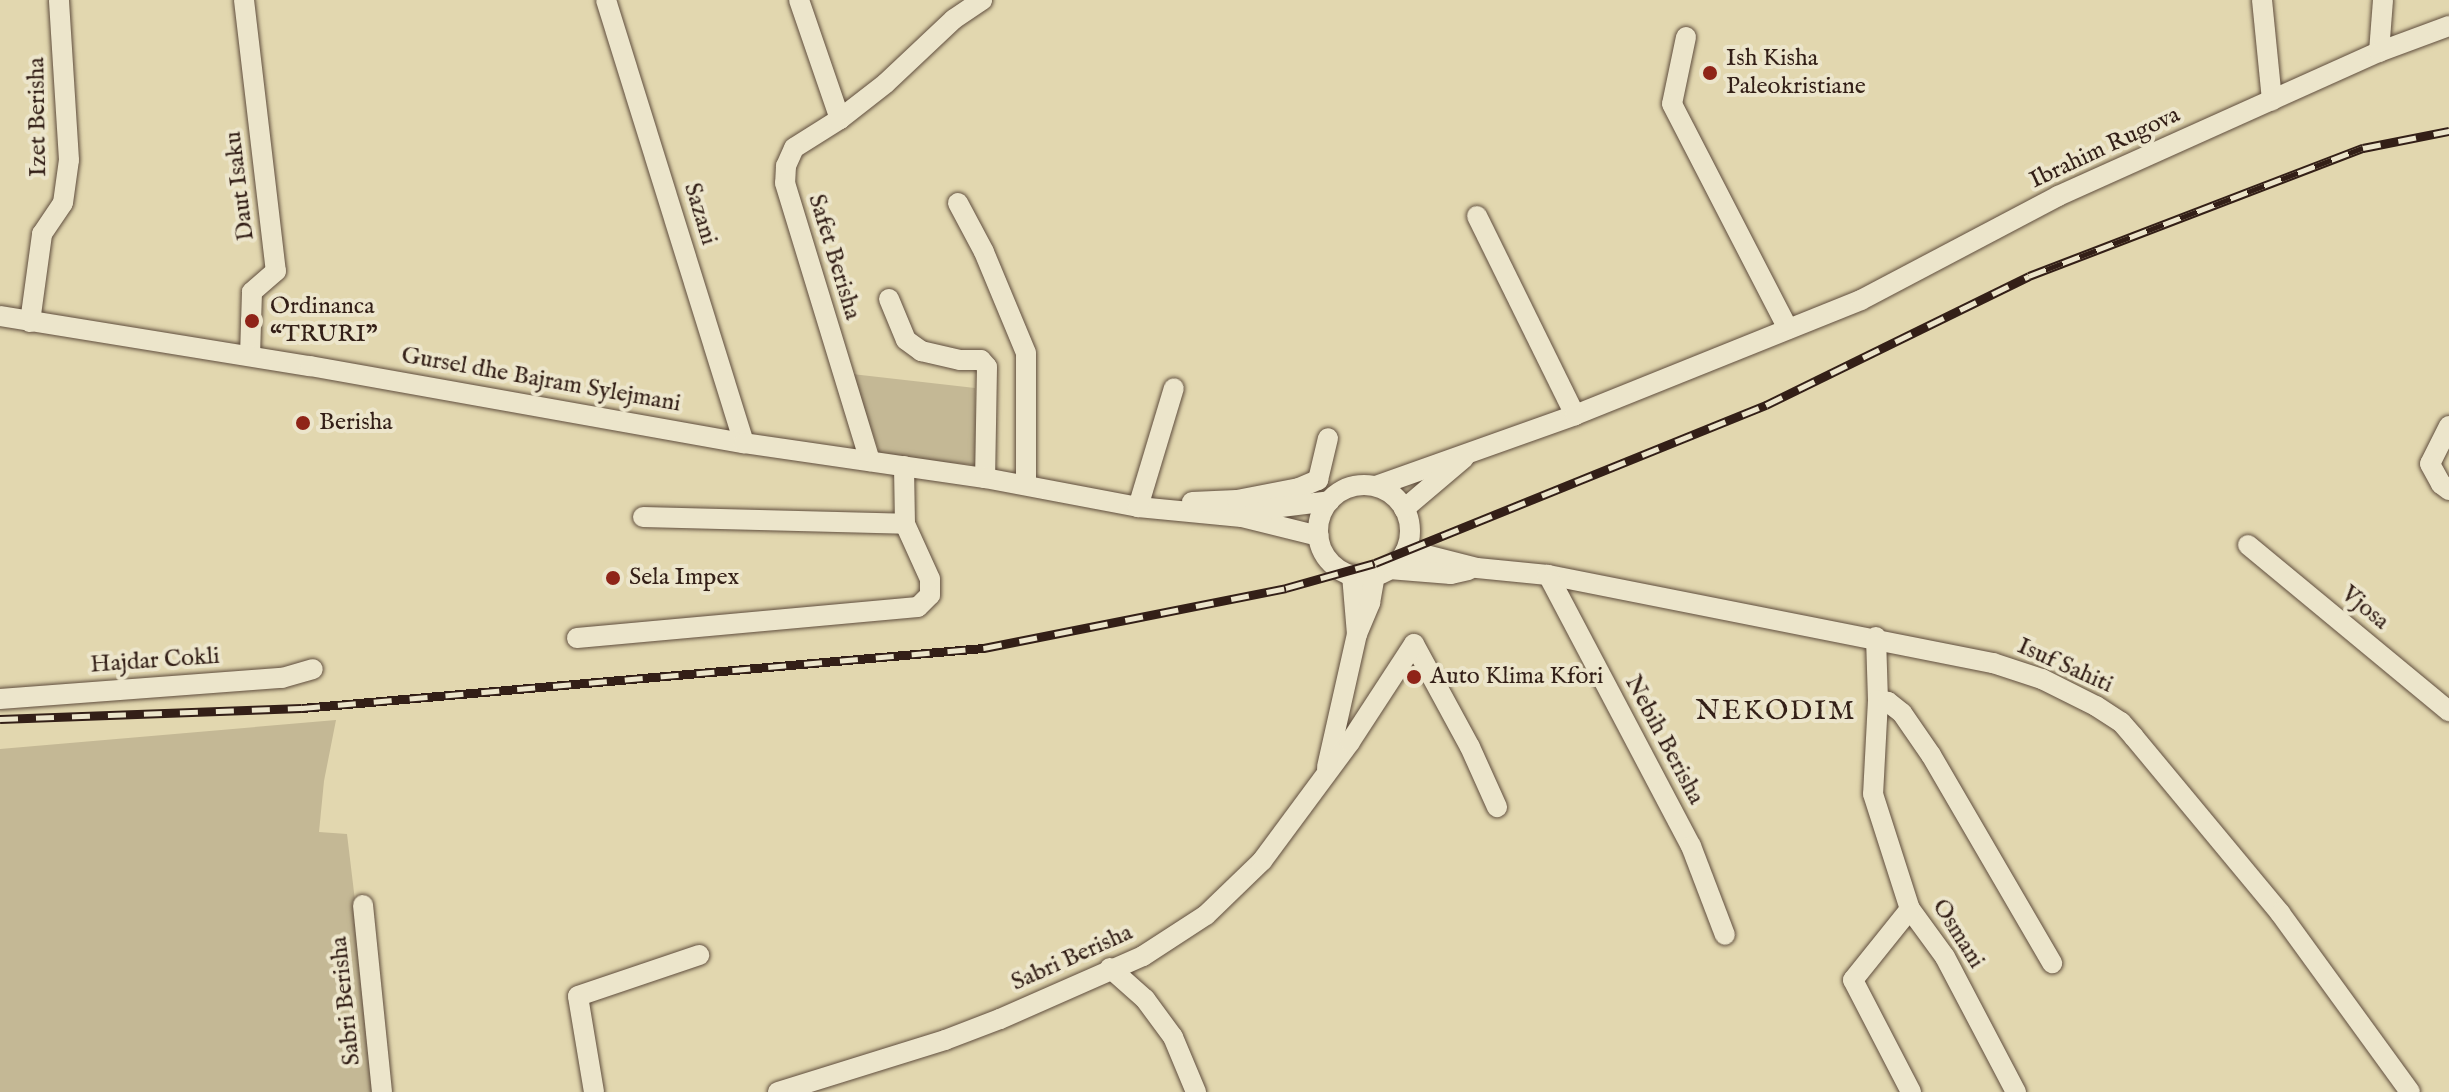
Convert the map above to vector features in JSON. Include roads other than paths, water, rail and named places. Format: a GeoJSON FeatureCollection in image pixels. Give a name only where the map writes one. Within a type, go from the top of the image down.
{"type":"FeatureCollection","features":[{"type":"Feature","properties":{"kind":"street","name":"Izet Berisha"},"geometry":{"type":"LineString","coordinates":[[30,322],[42,234],[63,203],[69,160],[59,0]]}},
{"type":"Feature","properties":{"kind":"street","name":"Daut Isaku"},"geometry":{"type":"LineString","coordinates":[[244,0],[276,271],[252,292],[250,356]]}},
{"type":"Feature","properties":{"kind":"street","name":"Sazani"},"geometry":{"type":"LineString","coordinates":[[606,0],[744,443]]}},
{"type":"Feature","properties":{"kind":"street"},"geometry":{"type":"LineString","coordinates":[[799,0],[826,87],[840,119]]}},
{"type":"Feature","properties":{"kind":"street","name":"Safet Berisha"},"geometry":{"type":"LineString","coordinates":[[870,461],[785,183],[786,166],[794,148],[840,119],[886,83],[954,19],[982,0]]}},
{"type":"Feature","properties":{"kind":"street"},"geometry":{"type":"LineString","coordinates":[[2262,0],[2272,101]]}},
{"type":"Feature","properties":{"kind":"street"},"geometry":{"type":"LineString","coordinates":[[2379,52],[2383,0]]}},
{"type":"Feature","properties":{"kind":"street","name":"Ibrahim Rugova"},"geometry":{"type":"LineString","coordinates":[[1376,486],[1575,415],[1861,300],[2058,196],[2379,52],[2449,26]]}},
{"type":"Feature","properties":{"kind":"street"},"geometry":{"type":"LineString","coordinates":[[1686,37],[1672,104],[1788,329]]}},
{"type":"Feature","properties":{"kind":"street"},"geometry":{"type":"LineString","coordinates":[[958,203],[984,252],[1026,353],[1026,485]]}},
{"type":"Feature","properties":{"kind":"street"},"geometry":{"type":"LineString","coordinates":[[1477,216],[1575,415]]}},
{"type":"Feature","properties":{"kind":"street"},"geometry":{"type":"LineString","coordinates":[[889,299],[906,340],[921,351],[960,360],[981,360],[987,367],[985,478]]}},
{"type":"Feature","properties":{"kind":"street","name":"Gursel dhe Bajram Sylejmani"},"geometry":{"type":"LineString","coordinates":[[0,316],[250,356],[744,443],[1242,517],[1319,536]]}},
{"type":"Feature","properties":{"kind":"street"},"geometry":{"type":"LineString","coordinates":[[1174,388],[1140,503],[1237,500],[1299,488],[1318,480],[1328,438]]}},
{"type":"Feature","properties":{"kind":"street"},"geometry":{"type":"LineString","coordinates":[[2449,426],[2430,464],[2441,484],[2449,490]]}},
{"type":"Feature","properties":{"kind":"street","name":"Ibrahim Rugova"},"geometry":{"type":"LineString","coordinates":[[1404,509],[1467,455]]}},
{"type":"Feature","properties":{"kind":"street"},"geometry":{"type":"LineString","coordinates":[[577,638],[918,607],[930,595],[930,579],[905,524],[904,466]]}},
{"type":"Feature","properties":{"kind":"street"},"geometry":{"type":"LineString","coordinates":[[1376,486],[1387,491],[1404,509],[1409,522],[1406,550],[1382,572],[1352,575],[1329,561],[1319,536],[1323,511],[1330,501],[1351,487],[1376,486]]}},
{"type":"Feature","properties":{"kind":"street","name":"Gursel dhe Bajram Sylejmani"},"geometry":{"type":"LineString","coordinates":[[1242,517],[1273,508],[1330,501]]}},
{"type":"Feature","properties":{"kind":"street"},"geometry":{"type":"LineString","coordinates":[[643,517],[905,524]]}},
{"type":"Feature","properties":{"kind":"street","name":"Vjosa"},"geometry":{"type":"LineString","coordinates":[[2248,545],[2449,711]]}},
{"type":"Feature","properties":{"kind":"street","name":"Isuf Sahiti"},"geometry":{"type":"LineString","coordinates":[[1406,550],[1477,568],[1548,575],[1876,637],[1993,663],[2042,679],[2121,722],[2280,913],[2410,1092]]}},
{"type":"Feature","properties":{"kind":"street","name":"Isuf Sahiti"},"geometry":{"type":"LineString","coordinates":[[1382,572],[1451,574],[1477,568]]}},
{"type":"Feature","properties":{"kind":"street","name":"Sabri Berisha"},"geometry":{"type":"LineString","coordinates":[[1325,775],[1357,634],[1382,572]]}},
{"type":"Feature","properties":{"kind":"street","name":"Sabri Berisha"},"geometry":{"type":"LineString","coordinates":[[1352,575],[1357,634]]}},
{"type":"Feature","properties":{"kind":"street","name":"Nebih Berisha"},"geometry":{"type":"LineString","coordinates":[[1548,575],[1684,833],[1725,935]]}},
{"type":"Feature","properties":{"kind":"street","name":"Osmani"},"geometry":{"type":"LineString","coordinates":[[1876,637],[1878,700],[1873,794],[1910,909],[1945,957],[2016,1092]]}},
{"type":"Feature","properties":{"kind":"street","name":"Sabri Berisha"},"geometry":{"type":"LineString","coordinates":[[782,1091],[945,1040],[1079,985],[1110,968],[1143,956],[1206,915],[1236,890],[1262,861],[1414,644],[1470,747],[1497,807]]}},
{"type":"Feature","properties":{"kind":"street","name":"Hajdar Cokli"},"geometry":{"type":"LineString","coordinates":[[0,699],[282,678],[313,669]]}},
{"type":"Feature","properties":{"kind":"street"},"geometry":{"type":"LineString","coordinates":[[1878,700],[1888,702],[1902,713],[1931,755],[2052,963]]}},
{"type":"Feature","properties":{"kind":"street","name":"Sabri Berisha"},"geometry":{"type":"LineString","coordinates":[[363,905],[382,1092]]}},
{"type":"Feature","properties":{"kind":"street"},"geometry":{"type":"LineString","coordinates":[[1910,909],[1853,980],[1911,1092]]}},
{"type":"Feature","properties":{"kind":"street"},"geometry":{"type":"LineString","coordinates":[[594,1092],[578,996],[699,955]]}},
{"type":"Feature","properties":{"kind":"street"},"geometry":{"type":"LineString","coordinates":[[1110,968],[1145,999],[1173,1037],[1196,1092]]}},
{"type":"Feature","properties":{"kind":"railway"},"geometry":{"type":"LineString","coordinates":[[0,719],[302,708],[984,648],[1286,588],[1375,563],[1766,405],[2029,276],[2363,148],[2449,131]]}},
{"type":"Feature","properties":{"kind":"place","name":"Ish Kisha Paleokristiane"},"geometry":{"type":"Point","coordinates":[1710,73]}},
{"type":"Feature","properties":{"kind":"place","name":"Ordinanca “TRURI”"},"geometry":{"type":"Point","coordinates":[252,321]}},
{"type":"Feature","properties":{"kind":"place","name":"Berisha"},"geometry":{"type":"Point","coordinates":[303,423]}},
{"type":"Feature","properties":{"kind":"place","name":"Sela Impex"},"geometry":{"type":"Point","coordinates":[613,578]}},
{"type":"Feature","properties":{"kind":"place","name":"Auto Klima Kfori"},"geometry":{"type":"Point","coordinates":[1414,677]}},
{"type":"Feature","properties":{"kind":"district","name":"NEKODIM"},"geometry":{"type":"Point","coordinates":[1776,712]}}]}
